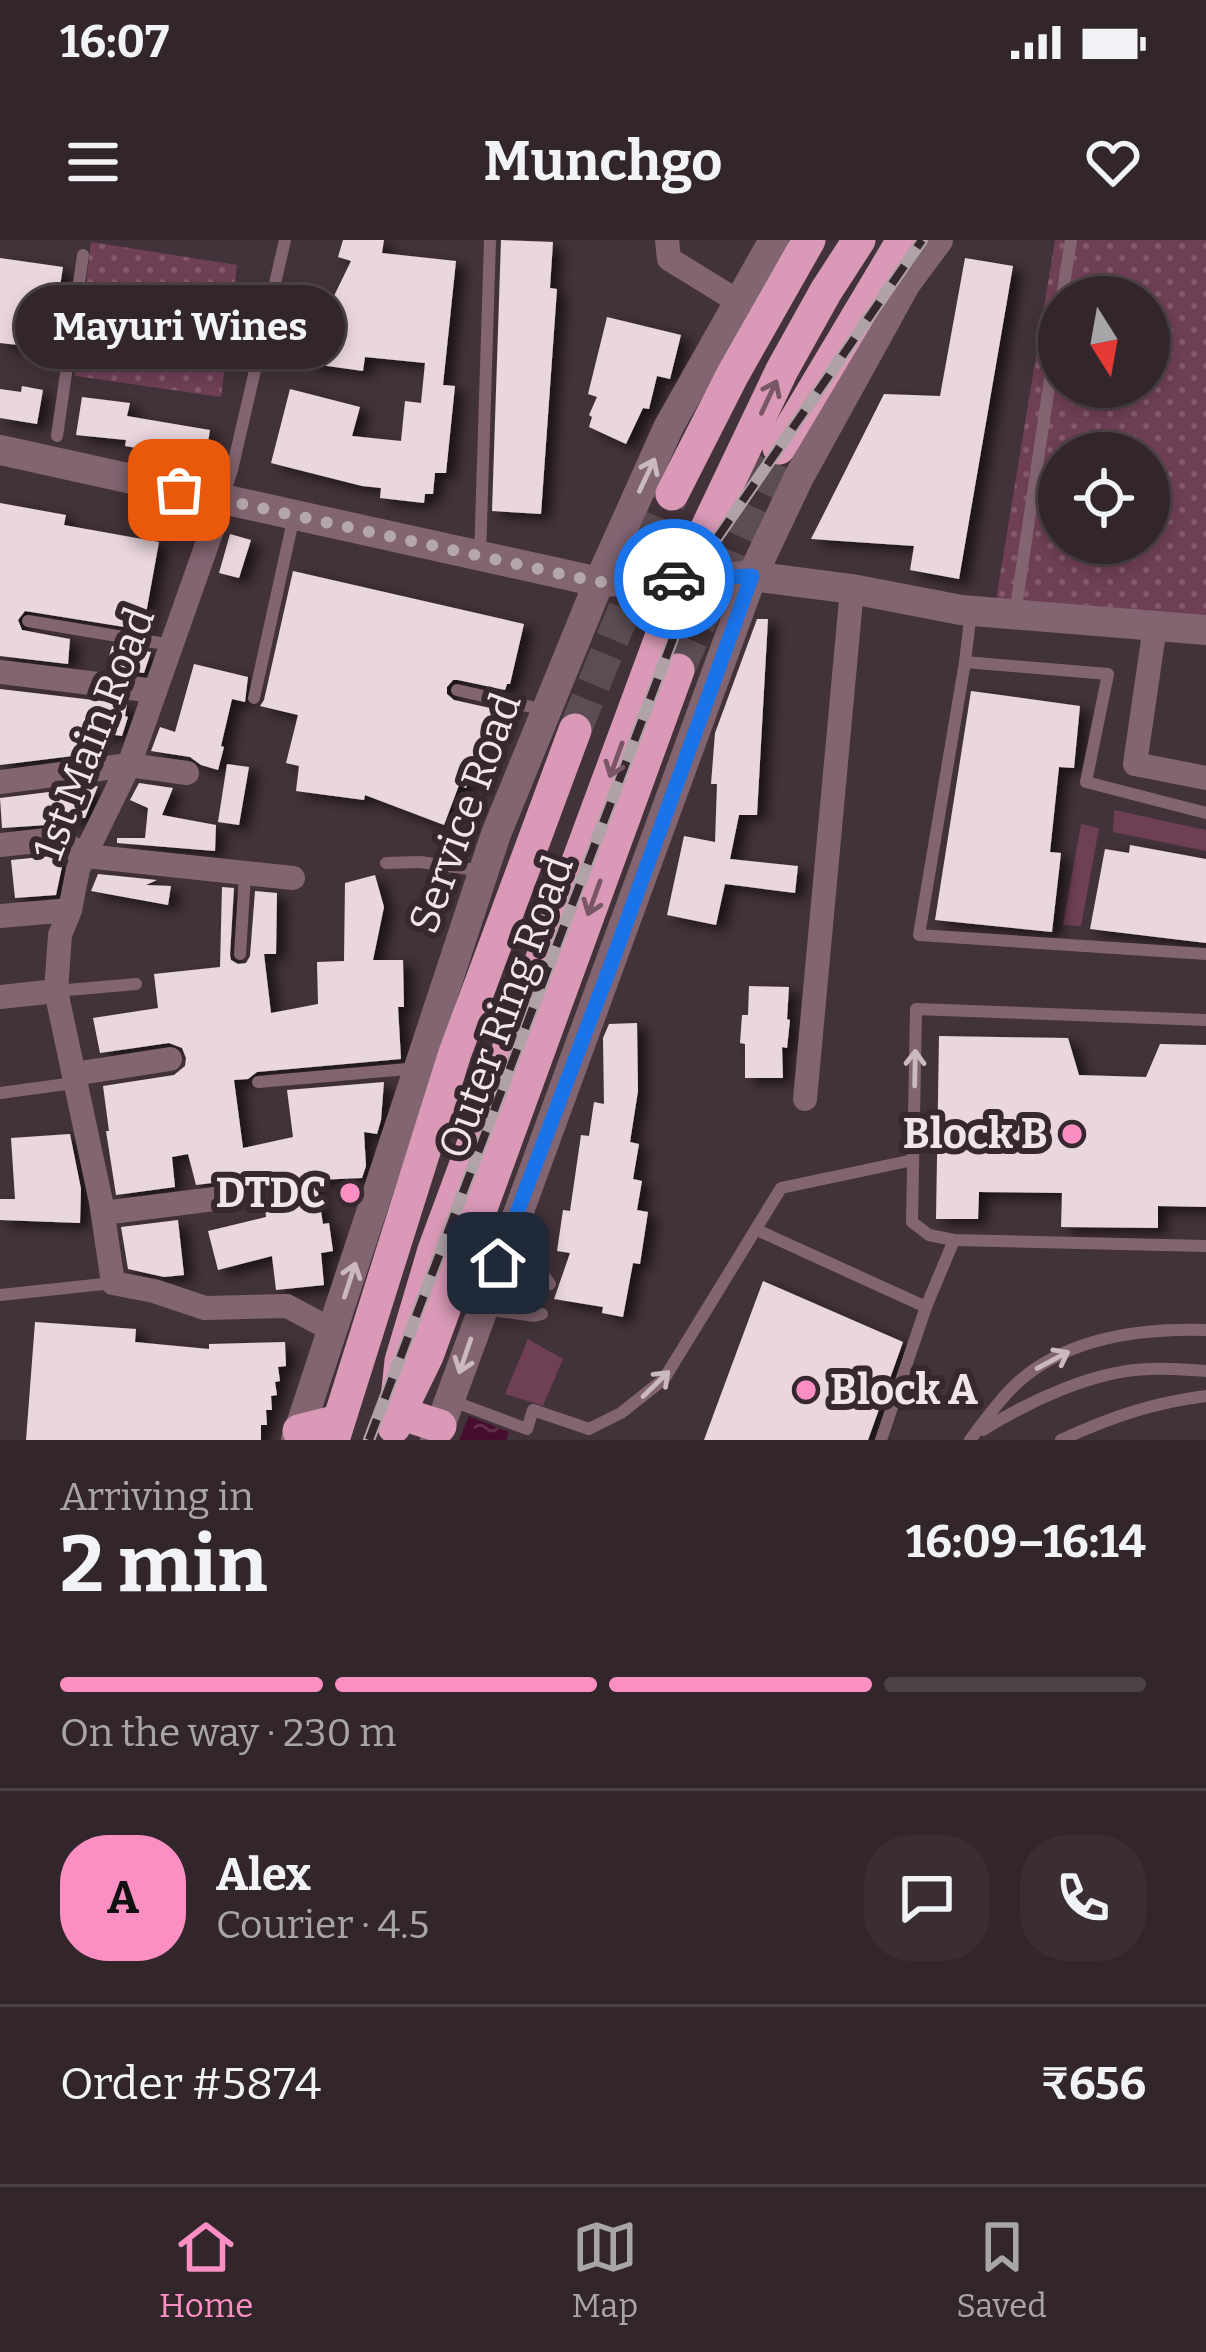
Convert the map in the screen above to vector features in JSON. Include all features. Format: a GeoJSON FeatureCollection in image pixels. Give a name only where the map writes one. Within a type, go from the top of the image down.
{"type":"FeatureCollection","features":[{"type":"Feature","properties":{"kind":"highway"},"geometry":{"type":"LineString","coordinates":[[672,494],[809,240]]}},
{"type":"Feature","properties":{"kind":"highway"},"geometry":{"type":"LineString","coordinates":[[441,1422],[394,1427],[401,1361],[434,1250],[683,578],[782,370],[859,240]]}},
{"type":"Feature","properties":{"kind":"highway"},"geometry":{"type":"LineString","coordinates":[[779,448],[903,240]]}},
{"type":"Feature","properties":{"kind":"highway","name":"Outer Ring Road"},"geometry":{"type":"LineString","coordinates":[[394,1427],[427,1356],[678,670]]}},
{"type":"Feature","properties":{"kind":"highway","name":"Outer Ring Road"},"geometry":{"type":"LineString","coordinates":[[335,1430],[455,1053],[575,730]]}},
{"type":"Feature","properties":{"kind":"highway"},"geometry":{"type":"LineString","coordinates":[[297,1435],[335,1430]]}},
{"type":"Feature","properties":{"kind":"street"},"geometry":{"type":"LineString","coordinates":[[667,240],[669,259],[739,302]]}},
{"type":"Feature","properties":{"kind":"street","name":"Service Road"},"geometry":{"type":"LineString","coordinates":[[297,1435],[496,834],[598,582],[669,426],[774,240]]}},
{"type":"Feature","properties":{"kind":"street"},"geometry":{"type":"LineString","coordinates":[[441,1422],[752,576],[799,477],[906,283],[938,240]]}},
{"type":"Feature","properties":{"kind":"street"},"geometry":{"type":"LineString","coordinates":[[0,450],[598,582],[752,576],[971,611],[1206,630]]}},
{"type":"Feature","properties":{"kind":"street","name":"1st Main Road"},"geometry":{"type":"LineString","coordinates":[[112,1283],[103,1213],[56,992],[60,935],[78,869],[129,765],[223,500]]}},
{"type":"Feature","properties":{"kind":"street"},"geometry":{"type":"LineString","coordinates":[[806,1099],[852,589]]}},
{"type":"Feature","properties":{"kind":"street"},"geometry":{"type":"LineString","coordinates":[[1155,626],[1135,764],[1206,778]]}},
{"type":"Feature","properties":{"kind":"street"},"geometry":{"type":"LineString","coordinates":[[0,672],[155,691]]}},
{"type":"Feature","properties":{"kind":"street"},"geometry":{"type":"LineString","coordinates":[[0,782],[129,765],[188,773]]}},
{"type":"Feature","properties":{"kind":"street"},"geometry":{"type":"LineString","coordinates":[[0,844],[56,839],[86,856],[293,878]]}},
{"type":"Feature","properties":{"kind":"street"},"geometry":{"type":"LineString","coordinates":[[0,916],[70,910]]}},
{"type":"Feature","properties":{"kind":"street"},"geometry":{"type":"LineString","coordinates":[[0,997],[56,992]]}},
{"type":"Feature","properties":{"kind":"street"},"geometry":{"type":"LineString","coordinates":[[75,1078],[170,1059]]}},
{"type":"Feature","properties":{"kind":"street"},"geometry":{"type":"LineString","coordinates":[[103,1213],[254,1195]]}},
{"type":"Feature","properties":{"kind":"street"},"geometry":{"type":"LineString","coordinates":[[112,1283],[206,1308],[287,1306],[334,1331]]}},
{"type":"Feature","properties":{"kind":"lane"},"geometry":{"type":"LineString","coordinates":[[223,500],[285,240]]}},
{"type":"Feature","properties":{"kind":"lane"},"geometry":{"type":"LineString","coordinates":[[480,557],[490,240]]}},
{"type":"Feature","properties":{"kind":"lane"},"geometry":{"type":"LineString","coordinates":[[1065,276],[1071,240]]}},
{"type":"Feature","properties":{"kind":"lane"},"geometry":{"type":"LineString","coordinates":[[57,436],[83,255]]}},
{"type":"Feature","properties":{"kind":"lane"},"geometry":{"type":"LineString","coordinates":[[1014,615],[1045,408]]}},
{"type":"Feature","properties":{"kind":"lane"},"geometry":{"type":"LineString","coordinates":[[254,698],[294,515]]}},
{"type":"Feature","properties":{"kind":"lane"},"geometry":{"type":"LineString","coordinates":[[971,611],[919,935],[1206,953]]}},
{"type":"Feature","properties":{"kind":"lane"},"geometry":{"type":"LineString","coordinates":[[28,620],[172,645]]}},
{"type":"Feature","properties":{"kind":"lane"},"geometry":{"type":"LineString","coordinates":[[965,662],[1108,674],[1086,782],[1206,813]]}},
{"type":"Feature","properties":{"kind":"lane"},"geometry":{"type":"LineString","coordinates":[[457,690],[547,710]]}},
{"type":"Feature","properties":{"kind":"lane"},"geometry":{"type":"LineString","coordinates":[[386,863],[419,862],[484,871]]}},
{"type":"Feature","properties":{"kind":"lane"},"geometry":{"type":"LineString","coordinates":[[240,954],[245,875]]}},
{"type":"Feature","properties":{"kind":"lane"},"geometry":{"type":"LineString","coordinates":[[56,992],[136,984]]}},
{"type":"Feature","properties":{"kind":"lane"},"geometry":{"type":"LineString","coordinates":[[1206,1020],[916,1009],[912,1222],[929,1235],[954,1240],[1206,1246]]}},
{"type":"Feature","properties":{"kind":"lane"},"geometry":{"type":"LineString","coordinates":[[258,1082],[420,1067]]}},
{"type":"Feature","properties":{"kind":"lane"},"geometry":{"type":"LineString","coordinates":[[0,1093],[75,1078]]}},
{"type":"Feature","properties":{"kind":"lane"},"geometry":{"type":"LineString","coordinates":[[441,1422],[525,1434],[533,1411],[590,1429],[621,1413],[664,1379],[782,1188],[913,1160]]}},
{"type":"Feature","properties":{"kind":"lane"},"geometry":{"type":"LineString","coordinates":[[757,1230],[926,1306]]}},
{"type":"Feature","properties":{"kind":"lane"},"geometry":{"type":"LineString","coordinates":[[881,1440],[926,1306],[954,1240]]}},
{"type":"Feature","properties":{"kind":"lane"},"geometry":{"type":"LineString","coordinates":[[498,1263],[545,1277],[550,1284]]}},
{"type":"Feature","properties":{"kind":"lane"},"geometry":{"type":"LineString","coordinates":[[0,1295],[112,1283]]}},
{"type":"Feature","properties":{"kind":"lane"},"geometry":{"type":"LineString","coordinates":[[481,1309],[542,1314]]}},
{"type":"Feature","properties":{"kind":"lane"},"geometry":{"type":"LineString","coordinates":[[971,1438],[1012,1388],[1046,1360],[1130,1333],[1206,1330]]}},
{"type":"Feature","properties":{"kind":"lane"},"geometry":{"type":"LineString","coordinates":[[971,1438],[1031,1403],[1090,1381],[1146,1368],[1206,1371]]}},
{"type":"Feature","properties":{"kind":"lane"},"geometry":{"type":"LineString","coordinates":[[1061,1440],[1107,1418],[1160,1402],[1206,1396]]}},
{"type":"Feature","properties":{"kind":"shaded area"},"geometry":{"type":"Polygon","coordinates":[[[1055,240],[1206,240],[1206,616],[996,600],[1038,344],[1038,408],[1170,408],[1170,276],[1049,276],[1055,240]]]}},
{"type":"Feature","properties":{"kind":"shaded area"},"geometry":{"type":"Polygon","coordinates":[[[91,242],[237,265],[221,397],[75,376],[91,242]]]}},
{"type":"Feature","properties":{"kind":"shaded area"},"geometry":{"type":"Polygon","coordinates":[[[1114,810],[1206,830],[1206,851],[1113,832],[1114,810]]]}},
{"type":"Feature","properties":{"kind":"shaded area"},"geometry":{"type":"Polygon","coordinates":[[[1081,824],[1099,828],[1081,926],[1063,925],[1081,824]]]}},
{"type":"Feature","properties":{"kind":"shaded area"},"geometry":{"type":"Polygon","coordinates":[[[528,1339],[563,1359],[543,1406],[505,1394],[528,1339]]]}},
{"type":"Feature","properties":{"kind":"water"},"geometry":{"type":"Polygon","coordinates":[[[469,1416],[509,1432],[506,1440],[459,1440],[469,1416]]]}},
{"type":"Feature","properties":{"kind":"building"},"geometry":{"type":"Polygon","coordinates":[[[343,240],[384,240],[382,253],[456,261],[443,385],[455,386],[446,473],[435,473],[433,494],[425,494],[424,503],[380,498],[381,488],[271,463],[290,389],[360,407],[352,436],[401,441],[405,401],[421,403],[425,363],[365,357],[363,371],[306,363],[321,304],[332,300],[351,261],[338,257],[343,240]]]}},
{"type":"Feature","properties":{"kind":"building"},"geometry":{"type":"Polygon","coordinates":[[[501,240],[553,242],[550,288],[557,289],[541,514],[492,511],[501,240]]]}},
{"type":"Feature","properties":{"kind":"building"},"geometry":{"type":"Polygon","coordinates":[[[0,258],[63,267],[54,349],[0,343],[0,258]]]}},
{"type":"Feature","properties":{"kind":"building"},"geometry":{"type":"Polygon","coordinates":[[[965,258],[1013,266],[959,579],[910,570],[914,546],[811,539],[884,394],[940,396],[965,258]]]}},
{"type":"Feature","properties":{"kind":"building"},"geometry":{"type":"Polygon","coordinates":[[[607,317],[681,335],[670,379],[657,376],[649,409],[643,408],[626,444],[589,427],[597,397],[588,394],[607,317]]]}},
{"type":"Feature","properties":{"kind":"building"},"geometry":{"type":"Polygon","coordinates":[[[22,386],[43,390],[37,424],[0,418],[0,389],[21,392],[22,386]]]}},
{"type":"Feature","properties":{"kind":"building"},"geometry":{"type":"Polygon","coordinates":[[[82,397],[130,403],[127,416],[210,430],[205,460],[125,446],[126,440],[76,435],[82,397]]]}},
{"type":"Feature","properties":{"kind":"building"},"geometry":{"type":"Polygon","coordinates":[[[0,503],[66,515],[64,525],[159,542],[143,630],[25,611],[18,620],[22,630],[70,639],[68,664],[0,656],[0,503]]]}},
{"type":"Feature","properties":{"kind":"building"},"geometry":{"type":"Polygon","coordinates":[[[230,534],[251,540],[239,578],[219,573],[230,534]]]}},
{"type":"Feature","properties":{"kind":"building"},"geometry":{"type":"Polygon","coordinates":[[[293,571],[524,624],[505,690],[458,680],[447,687],[454,700],[499,710],[490,741],[481,739],[466,788],[459,785],[444,825],[365,795],[364,800],[296,791],[299,766],[286,763],[298,715],[260,706],[293,571]]]}},
{"type":"Feature","properties":{"kind":"building"},"geometry":{"type":"Polygon","coordinates":[[[757,619],[768,619],[757,815],[739,815],[730,859],[798,866],[795,893],[725,884],[716,925],[667,915],[684,836],[715,842],[717,784],[711,784],[715,733],[757,619]]]}},
{"type":"Feature","properties":{"kind":"building"},"geometry":{"type":"Polygon","coordinates":[[[112,646],[151,652],[144,673],[106,668],[112,646]]]}},
{"type":"Feature","properties":{"kind":"building"},"geometry":{"type":"Polygon","coordinates":[[[194,664],[248,677],[245,702],[232,699],[218,770],[190,757],[151,751],[160,727],[175,732],[194,664]]]}},
{"type":"Feature","properties":{"kind":"building"},"geometry":{"type":"Polygon","coordinates":[[[0,689],[127,704],[128,717],[122,736],[79,730],[81,755],[0,765],[0,689]]]}},
{"type":"Feature","properties":{"kind":"building"},"geometry":{"type":"Polygon","coordinates":[[[971,691],[1080,706],[1074,768],[1059,767],[1050,852],[1061,853],[1052,932],[935,920],[971,691]]]}},
{"type":"Feature","properties":{"kind":"building"},"geometry":{"type":"Polygon","coordinates":[[[227,764],[249,767],[239,825],[218,822],[227,764]]]}},
{"type":"Feature","properties":{"kind":"building"},"geometry":{"type":"Polygon","coordinates":[[[139,783],[173,788],[162,815],[216,825],[215,851],[117,843],[117,838],[145,838],[148,808],[130,800],[139,783]]]}},
{"type":"Feature","properties":{"kind":"building"},"geometry":{"type":"Polygon","coordinates":[[[98,786],[85,818],[2,828],[0,798],[98,786]]]}},
{"type":"Feature","properties":{"kind":"building"},"geometry":{"type":"Polygon","coordinates":[[[1130,845],[1206,859],[1206,943],[1090,929],[1105,849],[1129,853],[1130,845]]]}},
{"type":"Feature","properties":{"kind":"building"},"geometry":{"type":"Polygon","coordinates":[[[52,856],[63,862],[56,895],[15,898],[11,860],[52,856]]]}},
{"type":"Feature","properties":{"kind":"building"},"geometry":{"type":"Polygon","coordinates":[[[98,874],[157,880],[146,885],[171,886],[168,905],[91,891],[98,874]]]}},
{"type":"Feature","properties":{"kind":"building"},"geometry":{"type":"Polygon","coordinates":[[[375,875],[384,907],[373,960],[403,960],[404,1007],[398,1007],[401,1059],[257,1072],[248,1079],[234,1080],[243,1148],[293,1137],[287,1090],[384,1082],[377,1134],[364,1132],[362,1178],[316,1180],[333,1251],[321,1253],[324,1285],[276,1290],[272,1256],[218,1270],[208,1231],[266,1217],[270,1191],[261,1179],[196,1185],[188,1154],[172,1157],[175,1187],[116,1195],[103,1086],[174,1075],[185,1066],[186,1058],[182,1048],[169,1043],[100,1053],[93,1018],[158,1008],[154,974],[220,967],[222,887],[234,888],[230,955],[238,964],[246,963],[250,956],[255,891],[277,893],[276,954],[264,954],[271,1013],[318,1004],[317,962],[344,961],[345,883],[375,875]]]}},
{"type":"Feature","properties":{"kind":"building"},"geometry":{"type":"Polygon","coordinates":[[[749,986],[789,987],[783,1078],[745,1078],[745,1044],[740,1043],[749,986]]]}},
{"type":"Feature","properties":{"kind":"building"},"geometry":{"type":"Polygon","coordinates":[[[637,1023],[638,1091],[630,1142],[639,1144],[633,1179],[642,1181],[637,1210],[648,1212],[640,1264],[633,1263],[623,1317],[602,1313],[603,1307],[554,1299],[570,1253],[557,1251],[563,1210],[570,1211],[581,1135],[589,1136],[594,1102],[604,1104],[603,1038],[609,1024],[637,1023]]]}},
{"type":"Feature","properties":{"kind":"building","name":"Block B"},"geometry":{"type":"Polygon","coordinates":[[[939,1036],[1068,1038],[1079,1075],[1146,1077],[1160,1044],[1206,1045],[1206,1207],[1158,1206],[1158,1228],[1061,1227],[1062,1193],[979,1192],[978,1219],[936,1219],[939,1036]]]}},
{"type":"Feature","properties":{"kind":"building"},"geometry":{"type":"Polygon","coordinates":[[[70,1134],[81,1189],[80,1223],[0,1220],[0,1199],[15,1199],[11,1138],[70,1134]]]}},
{"type":"Feature","properties":{"kind":"building"},"geometry":{"type":"Polygon","coordinates":[[[178,1220],[184,1275],[164,1277],[128,1269],[121,1227],[178,1220]]]}},
{"type":"Feature","properties":{"kind":"building","name":"Block A"},"geometry":{"type":"Polygon","coordinates":[[[763,1281],[903,1342],[868,1440],[704,1440],[763,1281]]]}},
{"type":"Feature","properties":{"kind":"building"},"geometry":{"type":"Polygon","coordinates":[[[35,1322],[136,1329],[135,1342],[209,1349],[209,1344],[285,1342],[286,1366],[278,1367],[277,1395],[271,1396],[272,1410],[266,1410],[261,1440],[26,1440],[35,1322]]]}},
{"type":"Feature","properties":{"kind":"tunnel"},"geometry":{"type":"LineString","coordinates":[[678,670],[779,448]]}},
{"type":"Feature","properties":{"kind":"tunnel"},"geometry":{"type":"LineString","coordinates":[[575,730],[672,494]]}},
{"type":"Feature","properties":{"kind":"railway"},"geometry":{"type":"LineString","coordinates":[[369,1440],[704,557],[922,240]]}},
{"type":"Feature","properties":{"kind":"way so far"},"geometry":{"type":"LineString","coordinates":[[179,490],[598,582],[674,579]]}},
{"type":"Feature","properties":{"kind":"place","name":"Mayuri Wines"},"geometry":{"type":"Point","coordinates":[179,490]}},
{"type":"Feature","properties":{"kind":"place","name":"Block B"},"geometry":{"type":"Point","coordinates":[1072,1134]}},
{"type":"Feature","properties":{"kind":"place","name":"DTDC"},"geometry":{"type":"Point","coordinates":[350,1193]}},
{"type":"Feature","properties":{"kind":"place","name":"Block A"},"geometry":{"type":"Point","coordinates":[806,1390]}},
{"type":"Feature","properties":{"kind":"route"},"geometry":{"type":"LineString","coordinates":[[498,1263],[752,576],[674,579]]}}]}
